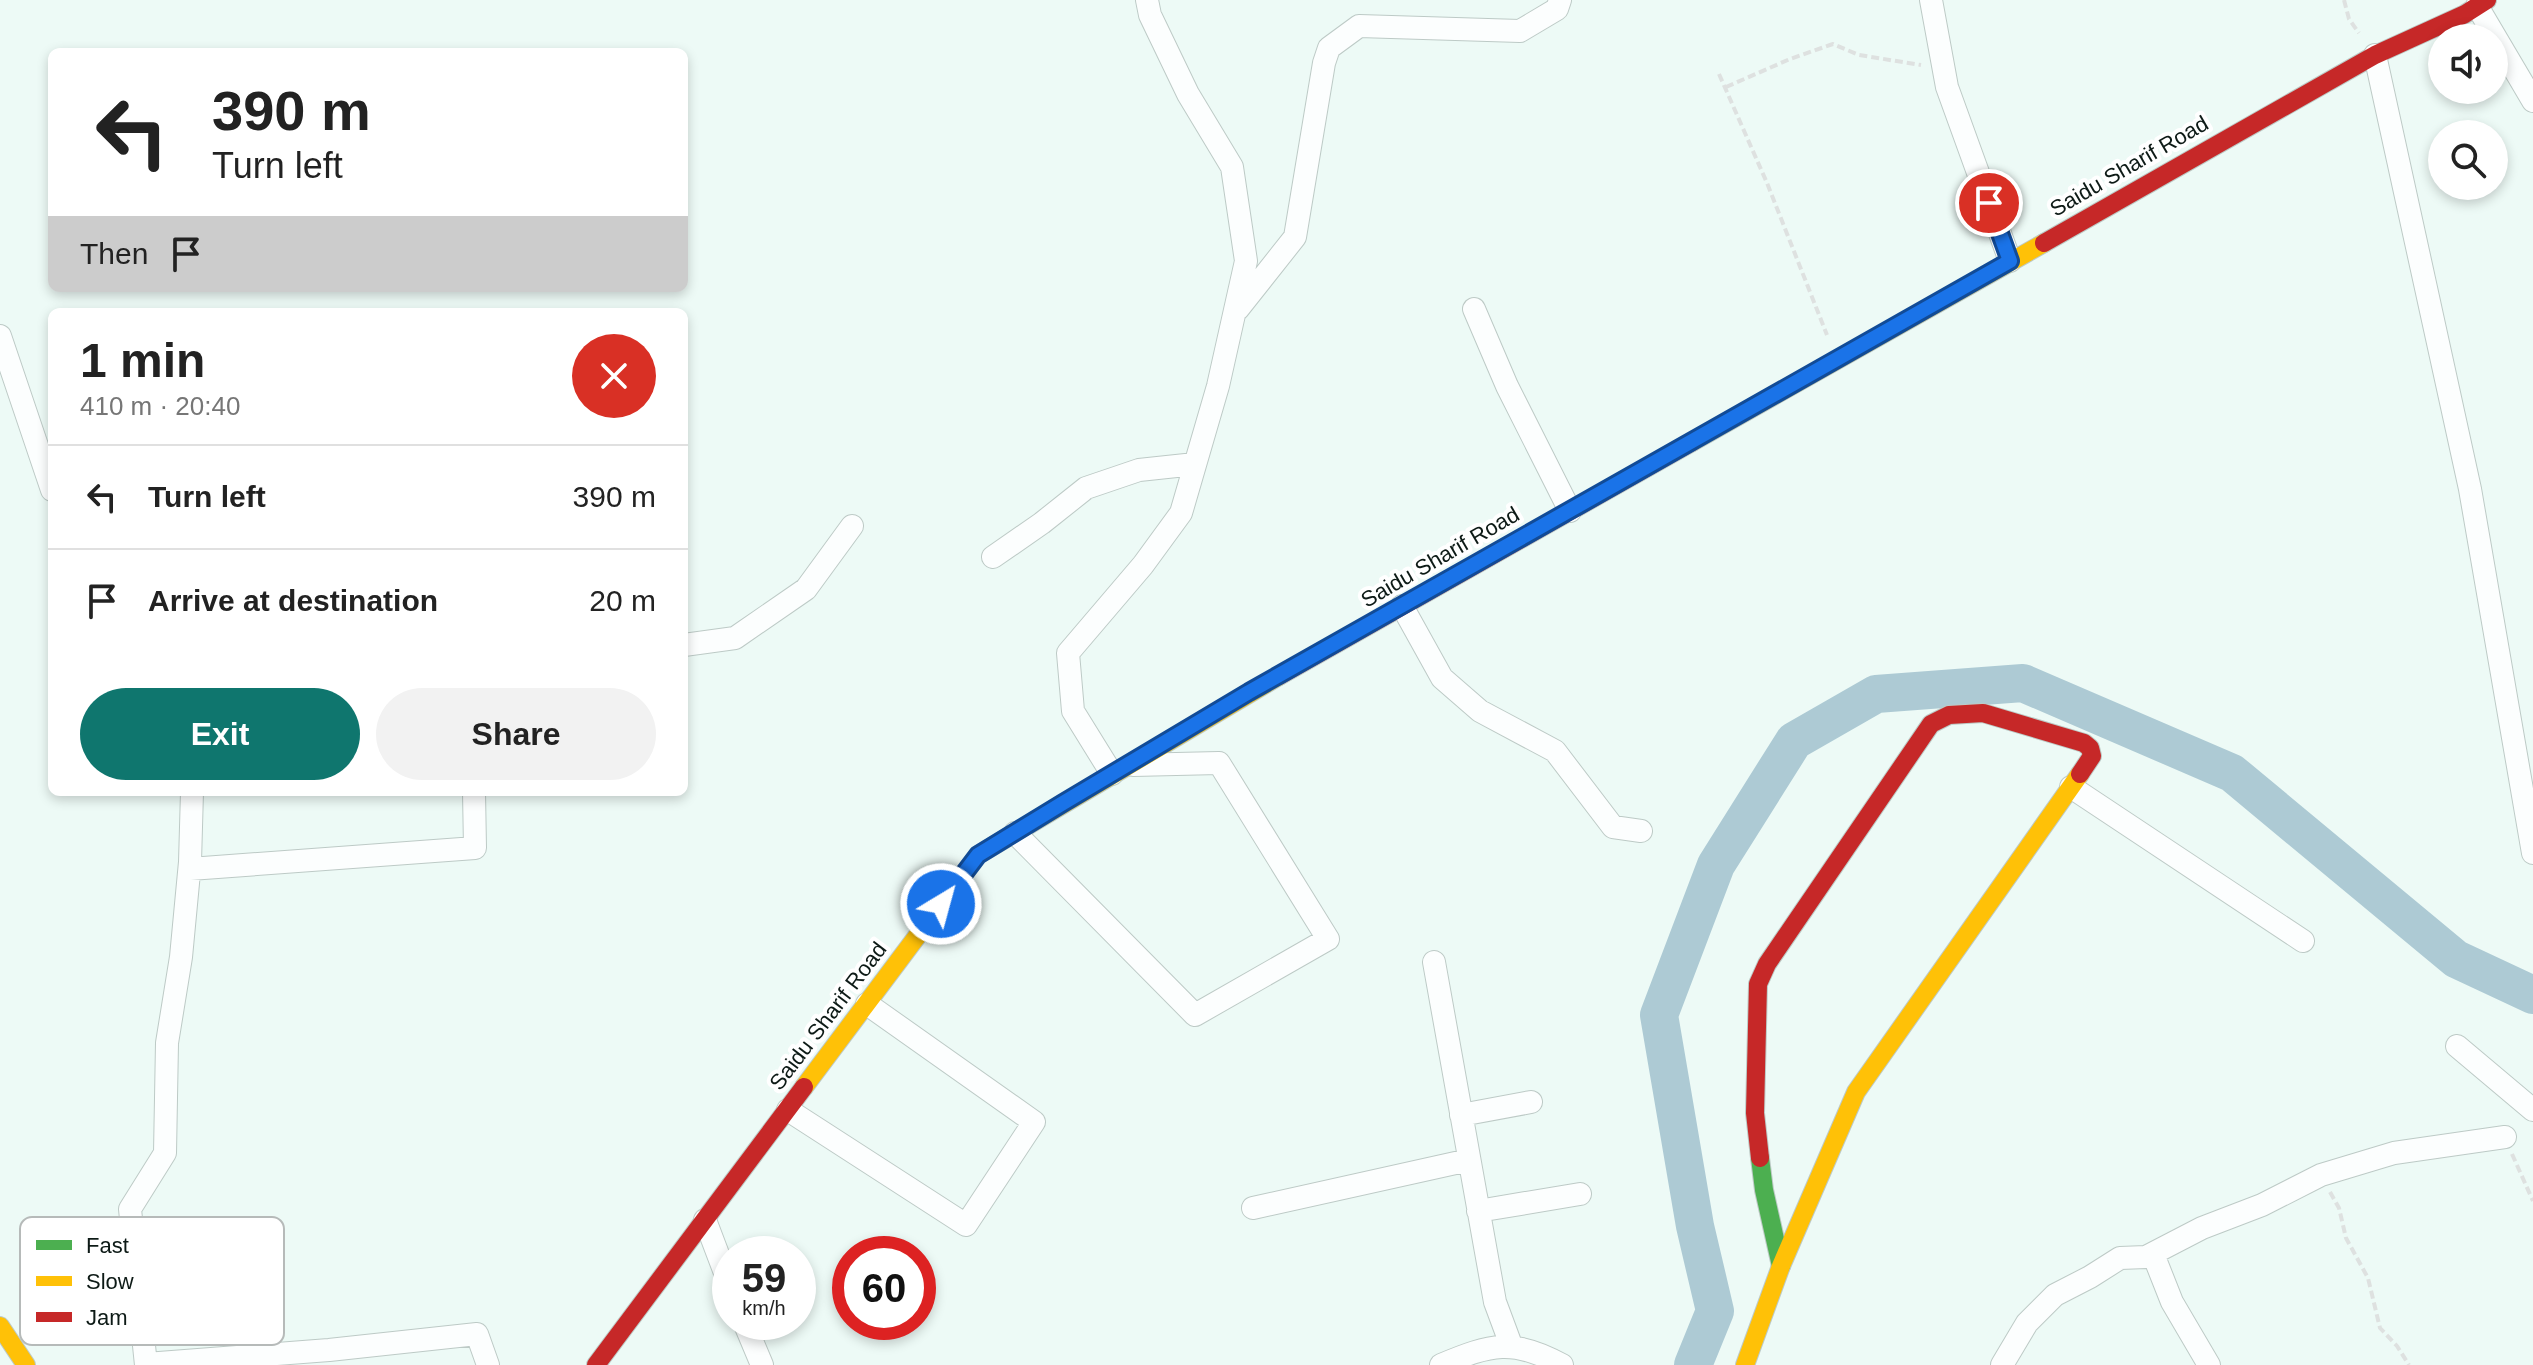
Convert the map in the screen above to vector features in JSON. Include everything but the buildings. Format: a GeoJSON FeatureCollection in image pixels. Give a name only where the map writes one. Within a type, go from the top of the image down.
{"type":"FeatureCollection","features":[{"type":"Feature","properties":{"kind":"main road","name":"Saidu Sharif Road"},"geometry":{"type":"LineString","coordinates":[[596,1365],[978,855],[1224,707],[2010,261],[2375,55],[2482,3]]}},
{"type":"Feature","properties":{"kind":"main road"},"geometry":{"type":"LineString","coordinates":[[1745,1365],[1781,1266],[1856,1092],[2092,756],[2090,748],[2084,743],[1983,713],[1949,715],[1931,724],[1767,964],[1758,984],[1755,1113],[1764,1190],[1781,1266]]}},
{"type":"Feature","properties":{"kind":"main road"},"geometry":{"type":"LineString","coordinates":[[0,1326],[26,1365]]}},
{"type":"Feature","properties":{"kind":"street"},"geometry":{"type":"LineString","coordinates":[[1015,833],[1195,1015],[1328,939],[1219,763],[1120,770],[1073,711],[1068,653],[1143,565],[1181,513],[1218,386],[1246,261],[1232,167],[1188,94],[1150,15],[1147,0]]}},
{"type":"Feature","properties":{"kind":"street"},"geometry":{"type":"LineString","coordinates":[[1235,313],[1295,237],[1329,48],[1359,26],[1520,31],[1557,9],[1560,0]]}},
{"type":"Feature","properties":{"kind":"street"},"geometry":{"type":"LineString","coordinates":[[1931,0],[1947,87],[2010,261]]}},
{"type":"Feature","properties":{"kind":"street"},"geometry":{"type":"LineString","coordinates":[[2482,3],[2533,101]]}},
{"type":"Feature","properties":{"kind":"street"},"geometry":{"type":"LineString","coordinates":[[2375,55],[2470,489],[2533,853]]}},
{"type":"Feature","properties":{"kind":"street"},"geometry":{"type":"LineString","coordinates":[[1474,309],[1507,386],[1570,511]]}},
{"type":"Feature","properties":{"kind":"street"},"geometry":{"type":"LineString","coordinates":[[0,336],[48,478]]}},
{"type":"Feature","properties":{"kind":"street"},"geometry":{"type":"LineString","coordinates":[[993,557],[1086,488],[1139,470],[1195,464]]}},
{"type":"Feature","properties":{"kind":"street"},"geometry":{"type":"LineString","coordinates":[[688,644],[735,638],[806,589],[852,526]]}},
{"type":"Feature","properties":{"kind":"street"},"geometry":{"type":"LineString","coordinates":[[1402,606],[1442,678],[1480,711],[1555,751],[1613,827],[1641,831]]}},
{"type":"Feature","properties":{"kind":"street"},"geometry":{"type":"LineString","coordinates":[[2071,787],[2303,941]]}},
{"type":"Feature","properties":{"kind":"street"},"geometry":{"type":"LineString","coordinates":[[131,1217],[130,1209],[165,1153],[167,1043],[181,957],[190,869],[192,796]]}},
{"type":"Feature","properties":{"kind":"street"},"geometry":{"type":"LineString","coordinates":[[190,869],[475,848],[474,796]]}},
{"type":"Feature","properties":{"kind":"street"},"geometry":{"type":"LineString","coordinates":[[1434,962],[1495,1302],[1511,1345]]}},
{"type":"Feature","properties":{"kind":"street"},"geometry":{"type":"LineString","coordinates":[[788,1110],[966,1225],[1034,1122],[867,1004]]}},
{"type":"Feature","properties":{"kind":"street"},"geometry":{"type":"LineString","coordinates":[[2457,1046],[2533,1110]]}},
{"type":"Feature","properties":{"kind":"street"},"geometry":{"type":"LineString","coordinates":[[1461,1115],[1531,1102]]}},
{"type":"Feature","properties":{"kind":"street"},"geometry":{"type":"LineString","coordinates":[[2002,1365],[2027,1323],[2055,1295],[2120,1258],[2146,1257],[2202,1228],[2262,1205],[2321,1175],[2394,1153],[2505,1137]]}},
{"type":"Feature","properties":{"kind":"street"},"geometry":{"type":"LineString","coordinates":[[1253,1208],[1469,1160]]}},
{"type":"Feature","properties":{"kind":"street"},"geometry":{"type":"LineString","coordinates":[[1478,1211],[1580,1194]]}},
{"type":"Feature","properties":{"kind":"street"},"geometry":{"type":"LineString","coordinates":[[705,1220],[712,1238]]}},
{"type":"Feature","properties":{"kind":"street"},"geometry":{"type":"LineString","coordinates":[[2153,1254],[2172,1302],[2209,1365]]}},
{"type":"Feature","properties":{"kind":"street"},"geometry":{"type":"LineString","coordinates":[[146,1364],[330,1357],[477,1334],[488,1365]]}},
{"type":"Feature","properties":{"kind":"street"},"geometry":{"type":"LineString","coordinates":[[752,1340],[762,1365]]}},
{"type":"Feature","properties":{"kind":"street"},"geometry":{"type":"LineString","coordinates":[[1441,1365],[1472,1352],[1511,1345],[1538,1352],[1562,1365]]}},
{"type":"Feature","properties":{"kind":"path"},"geometry":{"type":"LineString","coordinates":[[2344,0],[2349,19],[2375,55]]}},
{"type":"Feature","properties":{"kind":"path"},"geometry":{"type":"LineString","coordinates":[[1725,88],[1833,44],[1859,55],[1944,68]]}},
{"type":"Feature","properties":{"kind":"path"},"geometry":{"type":"LineString","coordinates":[[1719,74],[1791,241],[1836,360]]}},
{"type":"Feature","properties":{"kind":"path"},"geometry":{"type":"LineString","coordinates":[[2505,1137],[2533,1201]]}},
{"type":"Feature","properties":{"kind":"path"},"geometry":{"type":"LineString","coordinates":[[2321,1175],[2339,1208],[2346,1238],[2368,1278],[2380,1328],[2409,1365]]}},
{"type":"Feature","properties":{"kind":"waterway"},"geometry":{"type":"LineString","coordinates":[[1693,1365],[1715,1311],[1695,1226],[1659,1015],[1716,865],[1794,741],[1876,694],[2023,683],[2232,773],[2456,959],[2533,995]]}},
{"type":"Feature","properties":{"kind":"traffic: fast"},"geometry":{"type":"LineString","coordinates":[[1760,1158],[1781,1266]]}},
{"type":"Feature","properties":{"kind":"traffic: slow"},"geometry":{"type":"LineString","coordinates":[[1692,442],[2044,243]]}},
{"type":"Feature","properties":{"kind":"traffic: slow"},"geometry":{"type":"LineString","coordinates":[[804,1087],[978,855],[1279,676]]}},
{"type":"Feature","properties":{"kind":"traffic: slow"},"geometry":{"type":"LineString","coordinates":[[1745,1365],[1781,1266],[1856,1092],[2080,774]]}},
{"type":"Feature","properties":{"kind":"traffic: slow"},"geometry":{"type":"LineString","coordinates":[[0,1326],[26,1365]]}},
{"type":"Feature","properties":{"kind":"traffic: jam"},"geometry":{"type":"LineString","coordinates":[[2044,243],[2375,55],[2465,14],[2487,0]]}},
{"type":"Feature","properties":{"kind":"traffic: jam"},"geometry":{"type":"LineString","coordinates":[[1279,676],[1692,442]]}},
{"type":"Feature","properties":{"kind":"traffic: jam"},"geometry":{"type":"LineString","coordinates":[[1760,1158],[1755,1113],[1758,984],[1767,964],[1931,724],[1949,715],[1983,713],[2084,743],[2090,748],[2092,756],[2080,774]]}},
{"type":"Feature","properties":{"kind":"traffic: jam"},"geometry":{"type":"LineString","coordinates":[[596,1365],[804,1087]]}},
{"type":"Feature","properties":{"kind":"route"},"geometry":{"type":"LineString","coordinates":[[941,904],[978,855],[1063,803],[1249,692],[2010,261],[1989,203]]}}]}
